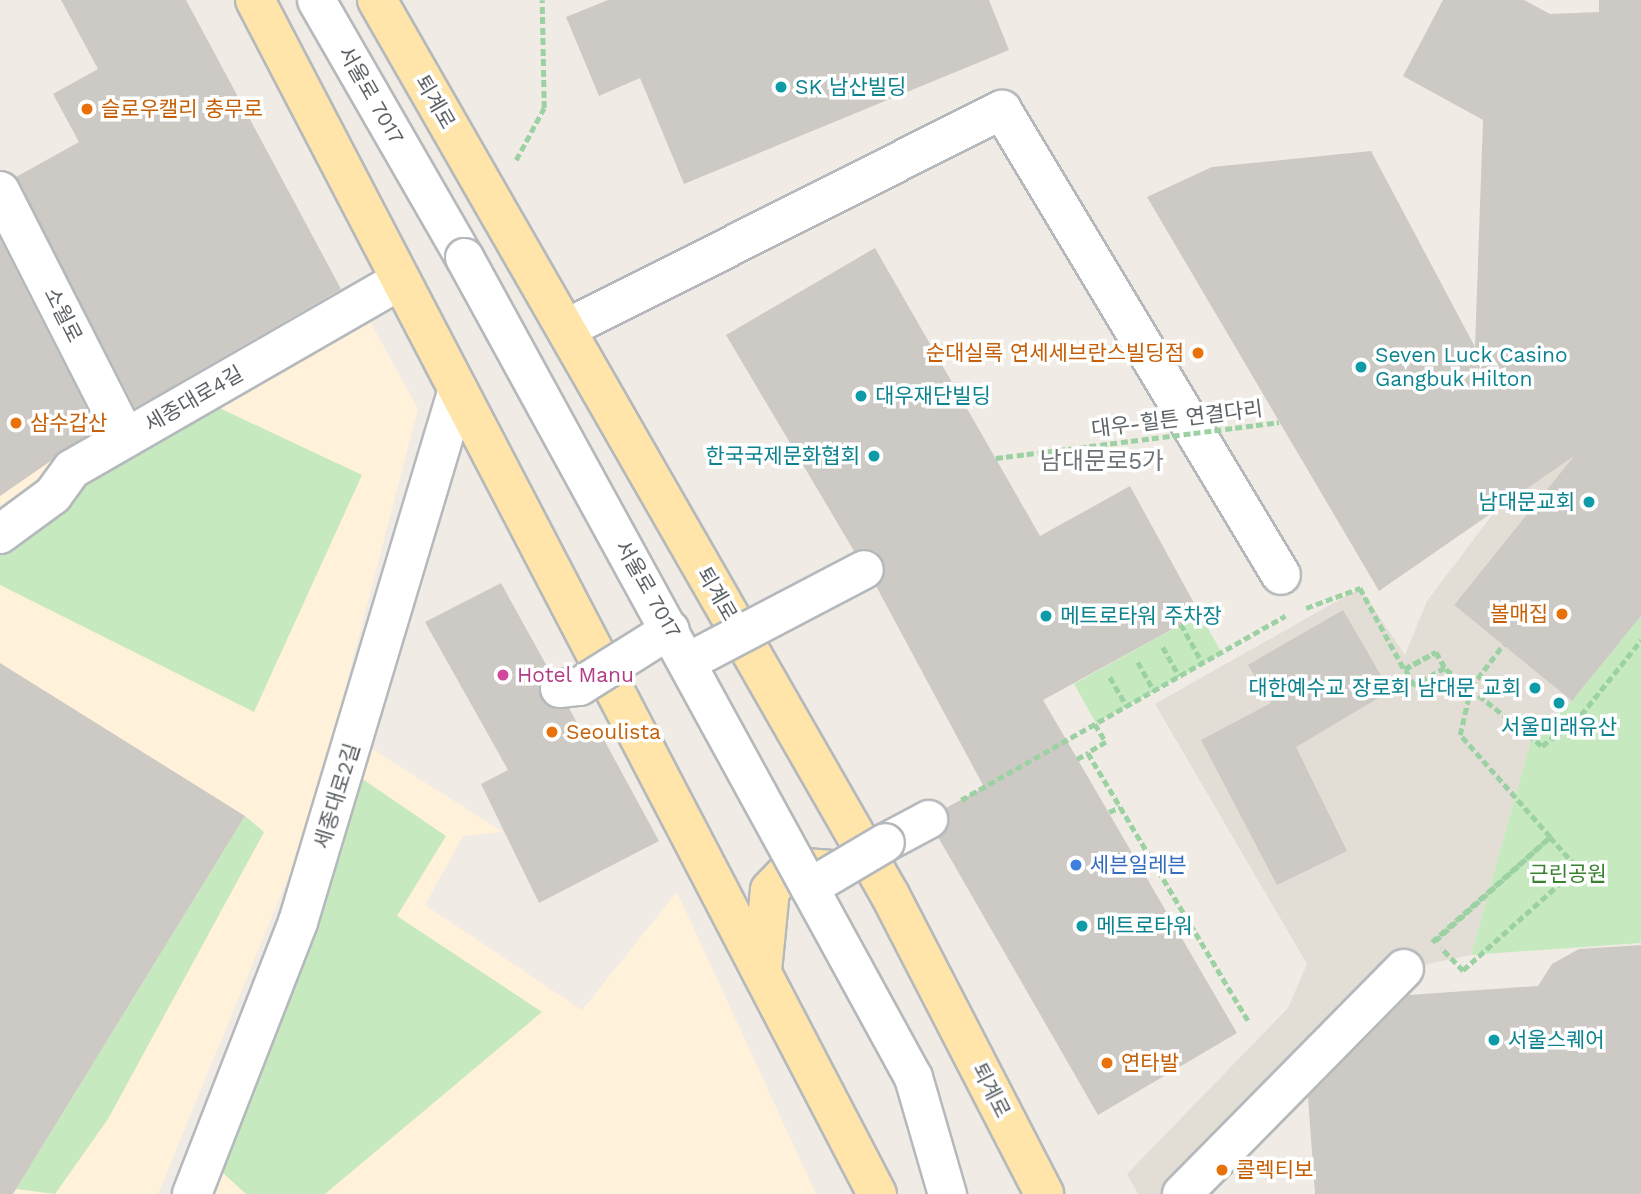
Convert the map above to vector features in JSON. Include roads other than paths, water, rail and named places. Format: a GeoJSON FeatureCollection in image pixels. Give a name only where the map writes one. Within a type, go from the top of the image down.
{"type":"FeatureCollection","features":[{"type":"Feature","properties":{"kind":"main road"},"geometry":{"type":"LineString","coordinates":[[255,0],[877,1194]]}},
{"type":"Feature","properties":{"kind":"main road","name":"퇴계로"},"geometry":{"type":"LineString","coordinates":[[377,0],[890,895],[1044,1194]]}},
{"type":"Feature","properties":{"kind":"main road"},"geometry":{"type":"LineString","coordinates":[[762,973],[771,890],[792,867],[850,875],[890,895]]}},
{"type":"Feature","properties":{"kind":"street","name":"서울로 7017"},"geometry":{"type":"LineString","coordinates":[[316,0],[464,257],[670,629],[690,660],[809,887],[913,1077],[947,1194]]}},
{"type":"Feature","properties":{"kind":"street"},"geometry":{"type":"LineString","coordinates":[[566,330],[1002,110],[1281,575]]}},
{"type":"Feature","properties":{"kind":"street","name":"소월로"},"geometry":{"type":"LineString","coordinates":[[0,191],[126,438]]}},
{"type":"Feature","properties":{"kind":"street","name":"세종대로4길"},"geometry":{"type":"LineString","coordinates":[[0,534],[53,495],[72,469],[401,280]]}},
{"type":"Feature","properties":{"kind":"street","name":"세종대로2길"},"geometry":{"type":"LineString","coordinates":[[192,1194],[298,922],[458,389]]}},
{"type":"Feature","properties":{"kind":"street"},"geometry":{"type":"LineString","coordinates":[[690,660],[864,569]]}},
{"type":"Feature","properties":{"kind":"street"},"geometry":{"type":"LineString","coordinates":[[559,688],[579,686],[670,629]]}},
{"type":"Feature","properties":{"kind":"street"},"geometry":{"type":"LineString","coordinates":[[809,887],[928,818]]}},
{"type":"Feature","properties":{"kind":"street"},"geometry":{"type":"LineString","coordinates":[[1182,1194],[1404,969]]}},
{"type":"Feature","properties":{"kind":"place","name":"SK 남산빌딩"},"geometry":{"type":"Point","coordinates":[781,87]}},
{"type":"Feature","properties":{"kind":"place","name":"슬로우캘리 충무로"},"geometry":{"type":"Point","coordinates":[87,109]}},
{"type":"Feature","properties":{"kind":"place","name":"순대실록 연세세브란스빌딩점"},"geometry":{"type":"Point","coordinates":[1198,353]}},
{"type":"Feature","properties":{"kind":"place","name":"Seven Luck Casino Gangbuk Hilton"},"geometry":{"type":"Point","coordinates":[1361,367]}},
{"type":"Feature","properties":{"kind":"place","name":"대우재단빌딩"},"geometry":{"type":"Point","coordinates":[861,396]}},
{"type":"Feature","properties":{"kind":"place","name":"삼수갑산"},"geometry":{"type":"Point","coordinates":[16,423]}},
{"type":"Feature","properties":{"kind":"place","name":"한국국제문화협회"},"geometry":{"type":"Point","coordinates":[874,456]}},
{"type":"Feature","properties":{"kind":"place","name":"남대문교회"},"geometry":{"type":"Point","coordinates":[1589,502]}},
{"type":"Feature","properties":{"kind":"place","name":"볼매집"},"geometry":{"type":"Point","coordinates":[1562,614]}},
{"type":"Feature","properties":{"kind":"place","name":"메트로타워 주차장"},"geometry":{"type":"Point","coordinates":[1046,616]}},
{"type":"Feature","properties":{"kind":"place","name":"Hotel Manu"},"geometry":{"type":"Point","coordinates":[503,675]}},
{"type":"Feature","properties":{"kind":"place","name":"대한예수교 장로회 남대문 교회"},"geometry":{"type":"Point","coordinates":[1535,688]}},
{"type":"Feature","properties":{"kind":"place","name":"서울미래유산"},"geometry":{"type":"Point","coordinates":[1559,703]}},
{"type":"Feature","properties":{"kind":"place","name":"Seoulista"},"geometry":{"type":"Point","coordinates":[552,732]}},
{"type":"Feature","properties":{"kind":"place","name":"세븐일레븐"},"geometry":{"type":"Point","coordinates":[1076,865]}},
{"type":"Feature","properties":{"kind":"place","name":"메트로타워"},"geometry":{"type":"Point","coordinates":[1082,926]}},
{"type":"Feature","properties":{"kind":"place","name":"서울스퀘어"},"geometry":{"type":"Point","coordinates":[1494,1040]}},
{"type":"Feature","properties":{"kind":"place","name":"연타발"},"geometry":{"type":"Point","coordinates":[1107,1063]}},
{"type":"Feature","properties":{"kind":"place","name":"콜렉티보"},"geometry":{"type":"Point","coordinates":[1222,1170]}},
{"type":"Feature","properties":{"kind":"district","name":"남대문로5가"},"geometry":{"type":"Point","coordinates":[1102,462]}},
{"type":"Feature","properties":{"kind":"park label","name":"근린공원"},"geometry":{"type":"Point","coordinates":[1568,874]}}]}
